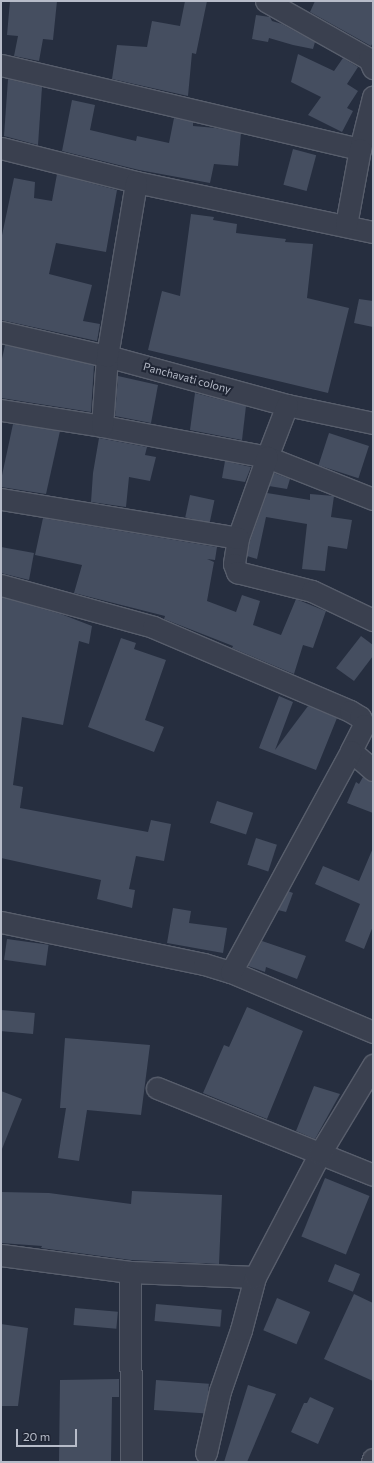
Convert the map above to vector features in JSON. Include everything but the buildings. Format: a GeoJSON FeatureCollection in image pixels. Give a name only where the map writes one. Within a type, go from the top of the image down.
{"type":"FeatureCollection","features":[{"type":"Feature","properties":{"kind":"street"},"geometry":{"type":"LineString","coordinates":[[266,1],[369,59],[373,68]]}},
{"type":"Feature","properties":{"kind":"street"},"geometry":{"type":"LineString","coordinates":[[1,64],[360,149]]}},
{"type":"Feature","properties":{"kind":"street"},"geometry":{"type":"LineString","coordinates":[[346,225],[360,149],[373,97]]}},
{"type":"Feature","properties":{"kind":"street"},"geometry":{"type":"LineString","coordinates":[[1,148],[136,182],[346,225],[373,232]]}},
{"type":"Feature","properties":{"kind":"street"},"geometry":{"type":"LineString","coordinates":[[102,426],[108,356],[136,182]]}},
{"type":"Feature","properties":{"kind":"street","name":"Panchavati colony"},"geometry":{"type":"LineString","coordinates":[[1,332],[108,356],[287,405],[373,423]]}},
{"type":"Feature","properties":{"kind":"street"},"geometry":{"type":"LineString","coordinates":[[287,405],[238,538],[234,564],[237,572],[312,591],[373,620]]}},
{"type":"Feature","properties":{"kind":"street"},"geometry":{"type":"LineString","coordinates":[[1,410],[102,426],[267,458],[373,499]]}},
{"type":"Feature","properties":{"kind":"street"},"geometry":{"type":"LineString","coordinates":[[1,499],[238,538]]}},
{"type":"Feature","properties":{"kind":"street"},"geometry":{"type":"LineString","coordinates":[[1,585],[153,627],[350,711],[360,717],[364,726],[230,972]]}},
{"type":"Feature","properties":{"kind":"street"},"geometry":{"type":"LineString","coordinates":[[351,751],[373,770]]}},
{"type":"Feature","properties":{"kind":"street"},"geometry":{"type":"LineString","coordinates":[[1,922],[204,964],[230,972],[373,1032]]}},
{"type":"Feature","properties":{"kind":"street"},"geometry":{"type":"LineString","coordinates":[[206,1453],[220,1391],[241,1330],[255,1277],[320,1153],[373,1065]]}},
{"type":"Feature","properties":{"kind":"street"},"geometry":{"type":"LineString","coordinates":[[157,1088],[373,1175]]}},
{"type":"Feature","properties":{"kind":"street"},"geometry":{"type":"LineString","coordinates":[[1,1255],[130,1272],[255,1277]]}},
{"type":"Feature","properties":{"kind":"street"},"geometry":{"type":"LineString","coordinates":[[130,1272],[131,1462]]}}]}
